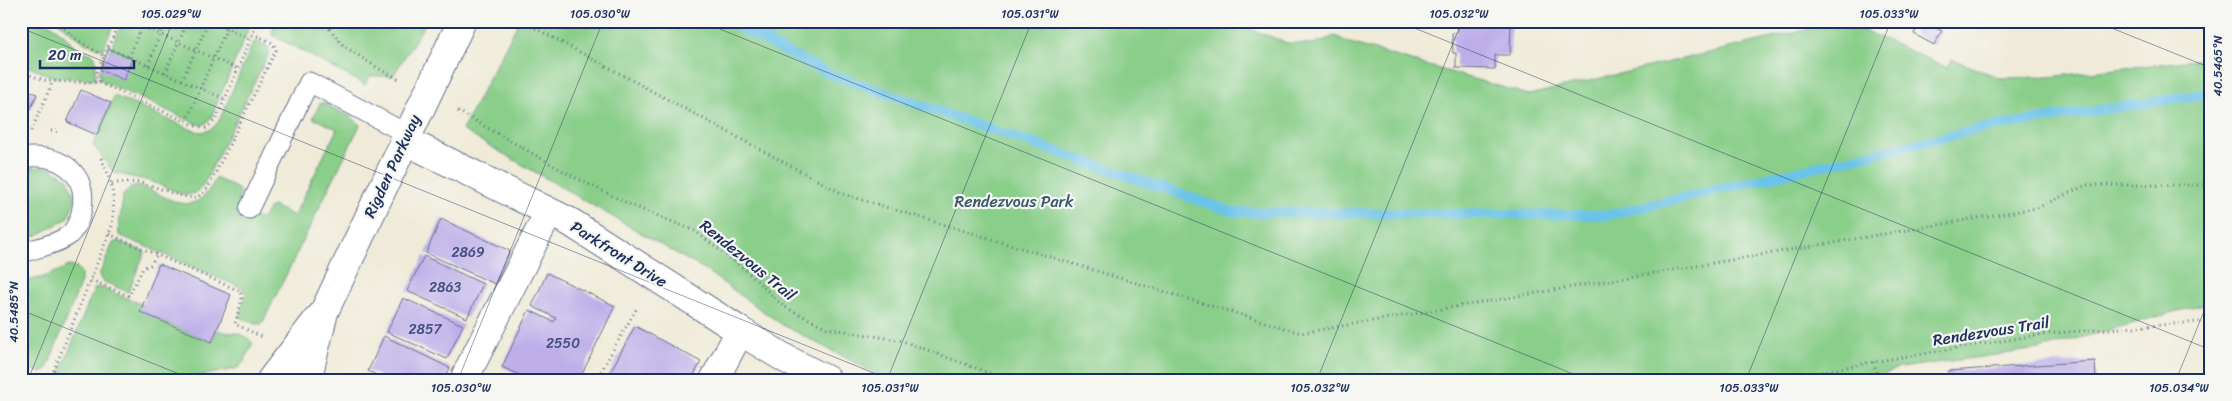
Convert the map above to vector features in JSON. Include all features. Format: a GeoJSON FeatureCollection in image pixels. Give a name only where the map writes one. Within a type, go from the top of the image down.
{"type":"FeatureCollection","features":[{"type":"Feature","properties":{"kind":"street","name":"Rigden Parkway"},"geometry":{"type":"LineString","coordinates":[[307,380],[324,312],[462,21]]}},
{"type":"Feature","properties":{"kind":"street","name":"Parkfront Drive"},"geometry":{"type":"LineString","coordinates":[[406,137],[570,222],[740,331],[786,359],[827,380]]}},
{"type":"Feature","properties":{"kind":"street"},"geometry":{"type":"LineString","coordinates":[[467,380],[466,375],[549,212]]}},
{"type":"Feature","properties":{"kind":"street","name":"Rigden Parkway"},"geometry":{"type":"LineString","coordinates":[[271,380],[324,312]]}},
{"type":"Feature","properties":{"kind":"street"},"geometry":{"type":"LineString","coordinates":[[714,380],[740,331]]}},
{"type":"Feature","properties":{"kind":"lane"},"geometry":{"type":"LineString","coordinates":[[249,209],[309,82],[406,137]]}},
{"type":"Feature","properties":{"kind":"lane"},"geometry":{"type":"LineString","coordinates":[[21,158],[41,156],[61,163],[73,171],[79,179],[83,192],[78,224],[68,236],[21,253]]}},
{"type":"Feature","properties":{"kind":"path"},"geometry":{"type":"LineString","coordinates":[[52,21],[60,24],[76,39],[104,56]]}},
{"type":"Feature","properties":{"kind":"path"},"geometry":{"type":"LineString","coordinates":[[100,83],[96,74],[120,21]]}},
{"type":"Feature","properties":{"kind":"path"},"geometry":{"type":"LineString","coordinates":[[130,21],[238,69]]}},
{"type":"Feature","properties":{"kind":"path"},"geometry":{"type":"LineString","coordinates":[[129,57],[144,21]]}},
{"type":"Feature","properties":{"kind":"path"},"geometry":{"type":"LineString","coordinates":[[148,65],[165,21]]}},
{"type":"Feature","properties":{"kind":"path"},"geometry":{"type":"LineString","coordinates":[[166,73],[188,21]]}},
{"type":"Feature","properties":{"kind":"path"},"geometry":{"type":"LineString","coordinates":[[182,80],[210,21],[250,39]]}},
{"type":"Feature","properties":{"kind":"path"},"geometry":{"type":"LineString","coordinates":[[186,122],[230,21]]}},
{"type":"Feature","properties":{"kind":"path"},"geometry":{"type":"LineString","coordinates":[[21,72],[47,81],[100,83],[186,122],[206,128],[216,120],[258,21]]}},
{"type":"Feature","properties":{"kind":"path"},"geometry":{"type":"LineString","coordinates":[[323,21],[344,46],[400,80]]}},
{"type":"Feature","properties":{"kind":"path"},"geometry":{"type":"LineString","coordinates":[[522,21],[843,194],[1301,333],[2037,208],[2086,185],[2211,185]]}},
{"type":"Feature","properties":{"kind":"path"},"geometry":{"type":"LineString","coordinates":[[112,184],[124,181],[145,182],[190,198],[197,198],[208,188],[276,50],[273,43],[253,34]]}},
{"type":"Feature","properties":{"kind":"path"},"geometry":{"type":"LineString","coordinates":[[108,48],[225,99]]}},
{"type":"Feature","properties":{"kind":"path"},"geometry":{"type":"LineString","coordinates":[[31,131],[52,81]]}},
{"type":"Feature","properties":{"kind":"path","name":"Rendezvous Trail"},"geometry":{"type":"LineString","coordinates":[[458,111],[572,176],[629,204],[696,231],[748,272],[783,306],[827,328],[903,341],[1008,380]]}},
{"type":"Feature","properties":{"kind":"path"},"geometry":{"type":"LineString","coordinates":[[50,380],[109,234],[115,199],[112,184],[101,158]]}},
{"type":"Feature","properties":{"kind":"path"},"geometry":{"type":"LineString","coordinates":[[109,234],[240,292],[242,299],[235,324],[262,337]]}},
{"type":"Feature","properties":{"kind":"path"},"geometry":{"type":"LineString","coordinates":[[91,280],[129,296],[143,268],[150,265],[157,255]]}},
{"type":"Feature","properties":{"kind":"path"},"geometry":{"type":"LineString","coordinates":[[596,380],[638,306]]}},
{"type":"Feature","properties":{"kind":"path","name":"Rendezvous Trail"},"geometry":{"type":"LineString","coordinates":[[1778,380],[1873,362],[2044,334],[2211,321]]}},
{"type":"Feature","properties":{"kind":"path"},"geometry":{"type":"LineString","coordinates":[[1873,362],[1879,380]]}},
{"type":"Feature","properties":{"kind":"green space"},"geometry":{"type":"Polygon","coordinates":[[[21,21],[41,21],[52,25],[66,36],[74,46],[94,55],[96,79],[54,77],[21,64],[21,21]]]}},
{"type":"Feature","properties":{"kind":"green space"},"geometry":{"type":"Polygon","coordinates":[[[57,21],[115,21],[103,49],[85,43],[57,21]]]}},
{"type":"Feature","properties":{"kind":"green space"},"geometry":{"type":"Polygon","coordinates":[[[123,21],[252,21],[210,120],[203,125],[197,124],[102,81],[99,73],[123,21]]]}},
{"type":"Feature","properties":{"kind":"green space"},"geometry":{"type":"Polygon","coordinates":[[[274,21],[427,21],[393,76],[370,76],[365,85],[272,35],[274,21]]]}},
{"type":"Feature","properties":{"kind":"green space","name":"Rendezvous Park"},"geometry":{"type":"Polygon","coordinates":[[[519,21],[1230,21],[1287,43],[1313,44],[1335,36],[1350,43],[1529,95],[1844,21],[1948,68],[1952,59],[2000,78],[2048,77],[2211,58],[2211,302],[2040,349],[1899,368],[1869,380],[894,380],[872,372],[781,324],[705,270],[462,130],[519,21]]]}},
{"type":"Feature","properties":{"kind":"green space"},"geometry":{"type":"Polygon","coordinates":[[[258,41],[267,46],[270,51],[203,186],[196,193],[185,195],[150,181],[114,173],[93,145],[114,96],[195,131],[202,132],[208,130],[219,121],[253,43],[258,41]]]}},
{"type":"Feature","properties":{"kind":"green space"},"geometry":{"type":"Polygon","coordinates":[[[320,103],[324,103],[353,118],[360,125],[262,324],[255,324],[239,317],[246,294],[242,288],[119,235],[123,195],[133,186],[139,185],[173,201],[191,203],[199,200],[208,192],[216,178],[238,189],[240,194],[237,208],[261,220],[270,207],[274,206],[294,216],[337,129],[313,118],[320,103]]]}},
{"type":"Feature","properties":{"kind":"green space"},"geometry":{"type":"Polygon","coordinates":[[[23,167],[50,168],[68,179],[75,199],[68,218],[38,235],[21,239],[23,167]]]}},
{"type":"Feature","properties":{"kind":"green space"},"geometry":{"type":"Polygon","coordinates":[[[118,241],[145,252],[128,292],[102,281],[99,275],[113,243],[118,241]]]}},
{"type":"Feature","properties":{"kind":"green space"},"geometry":{"type":"Polygon","coordinates":[[[69,266],[77,267],[81,274],[81,282],[46,371],[41,373],[21,365],[21,282],[44,277],[69,266]]]}},
{"type":"Feature","properties":{"kind":"green space"},"geometry":{"type":"Polygon","coordinates":[[[100,287],[143,305],[141,312],[212,342],[217,330],[244,335],[253,343],[239,367],[182,380],[60,380],[59,376],[94,289],[100,287]]]}},
{"type":"Feature","properties":{"kind":"building"},"geometry":{"type":"Polygon","coordinates":[[[1444,21],[1511,21],[1510,55],[1495,55],[1495,69],[1456,68],[1456,53],[1453,53],[1452,33],[1458,33],[1458,24],[1444,25],[1444,21]]]}},
{"type":"Feature","properties":{"kind":"building"},"geometry":{"type":"Polygon","coordinates":[[[1920,21],[1942,31],[1934,45],[1914,34],[1920,21]]]}},
{"type":"Feature","properties":{"kind":"building"},"geometry":{"type":"Polygon","coordinates":[[[109,49],[132,59],[124,80],[100,70],[109,49]]]}},
{"type":"Feature","properties":{"kind":"building"},"geometry":{"type":"Polygon","coordinates":[[[21,87],[37,94],[27,117],[21,114],[21,87]]]}},
{"type":"Feature","properties":{"kind":"building"},"geometry":{"type":"Polygon","coordinates":[[[81,90],[111,103],[97,135],[67,122],[81,90]]]}},
{"type":"Feature","properties":{"kind":"building"},"geometry":{"type":"Polygon","coordinates":[[[441,219],[510,251],[495,284],[426,253],[441,219]]]}},
{"type":"Feature","properties":{"kind":"building"},"geometry":{"type":"Polygon","coordinates":[[[424,256],[483,284],[467,318],[407,291],[424,256]]]}},
{"type":"Feature","properties":{"kind":"building"},"geometry":{"type":"Polygon","coordinates":[[[159,264],[231,295],[212,342],[140,312],[159,264]]]}},
{"type":"Feature","properties":{"kind":"building"},"geometry":{"type":"Polygon","coordinates":[[[547,273],[615,306],[579,380],[523,380],[524,377],[502,367],[529,310],[554,322],[556,318],[532,306],[547,273]]]}},
{"type":"Feature","properties":{"kind":"building"},"geometry":{"type":"Polygon","coordinates":[[[403,298],[463,325],[447,359],[387,332],[403,298]]]}},
{"type":"Feature","properties":{"kind":"building"},"geometry":{"type":"Polygon","coordinates":[[[635,326],[701,362],[691,380],[606,380],[635,326]]]}},
{"type":"Feature","properties":{"kind":"building"},"geometry":{"type":"Polygon","coordinates":[[[384,336],[450,368],[444,380],[387,380],[368,371],[384,336]]]}},
{"type":"Feature","properties":{"kind":"building"},"geometry":{"type":"Polygon","coordinates":[[[2095,361],[2096,380],[1949,380],[1948,371],[2095,361]]]}},
{"type":"Feature","properties":{"kind":"waterway"},"geometry":{"type":"LineString","coordinates":[[727,21],[827,73],[1233,212],[1608,215],[1984,128],[2211,93]]}}]}
